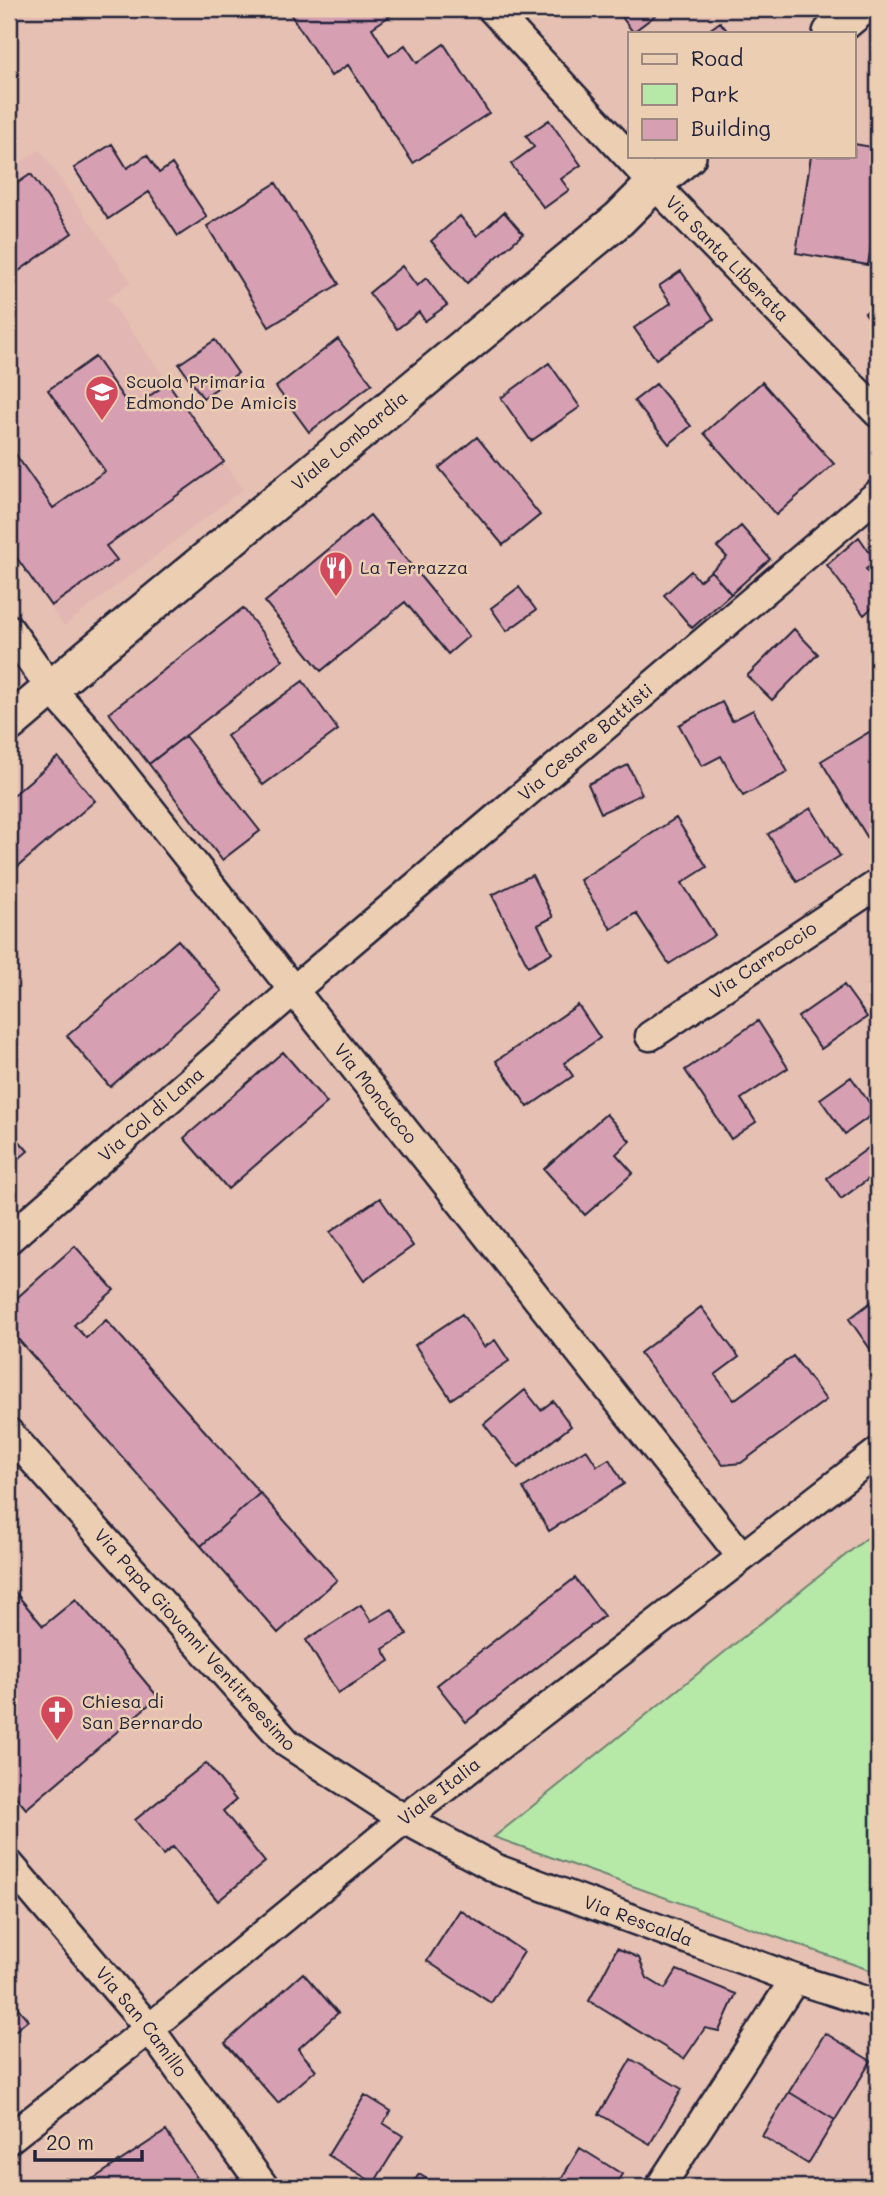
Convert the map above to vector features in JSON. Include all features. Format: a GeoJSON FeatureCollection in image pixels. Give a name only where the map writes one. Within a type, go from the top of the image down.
{"type":"FeatureCollection","features":[{"type":"Feature","properties":{"kind":"street","name":"Via Santa Liberata"},"geometry":{"type":"LineString","coordinates":[[492,9],[628,156]]}},
{"type":"Feature","properties":{"kind":"street"},"geometry":{"type":"LineString","coordinates":[[832,32],[860,9]]}},
{"type":"Feature","properties":{"kind":"street","name":"Via Santa Liberata"},"geometry":{"type":"LineString","coordinates":[[630,158],[878,414]]}},
{"type":"Feature","properties":{"kind":"street","name":"Viale Lombardia"},"geometry":{"type":"LineString","coordinates":[[9,724],[109,638],[620,219],[654,184],[686,158]]}},
{"type":"Feature","properties":{"kind":"street","name":"Via Cesare Battisti"},"geometry":{"type":"LineString","coordinates":[[295,990],[878,494]]}},
{"type":"Feature","properties":{"kind":"street","name":"Via Moncucco"},"geometry":{"type":"LineString","coordinates":[[9,629],[51,689],[86,728],[295,990],[742,1557]]}},
{"type":"Feature","properties":{"kind":"street","name":"Via Carroccio"},"geometry":{"type":"LineString","coordinates":[[650,1036],[878,884]]}},
{"type":"Feature","properties":{"kind":"street","name":"Via Col di Lana"},"geometry":{"type":"LineString","coordinates":[[9,1239],[295,990]]}},
{"type":"Feature","properties":{"kind":"street","name":"Via Papa Giovanni Ventitreesimo"},"geometry":{"type":"LineString","coordinates":[[9,1433],[287,1743],[404,1819]]}},
{"type":"Feature","properties":{"kind":"street","name":"Viale Italia"},"geometry":{"type":"LineString","coordinates":[[9,2140],[404,1819],[878,1452]]}},
{"type":"Feature","properties":{"kind":"street","name":"Via Rescalda"},"geometry":{"type":"LineString","coordinates":[[404,1819],[499,1870],[795,1979],[878,2005]]}},
{"type":"Feature","properties":{"kind":"street","name":"Via San Camillo"},"geometry":{"type":"LineString","coordinates":[[9,1864],[149,2028],[264,2187]]}},
{"type":"Feature","properties":{"kind":"street"},"geometry":{"type":"LineString","coordinates":[[660,2187],[795,1979]]}},
{"type":"Feature","properties":{"kind":"shaded area","name":"Scuola Primaria Edmondo De Amicis"},"geometry":{"type":"Polygon","coordinates":[[[40,150],[131,282],[108,298],[243,489],[64,626],[13,553],[9,554],[9,170],[40,150]]]}},
{"type":"Feature","properties":{"kind":"green space"},"geometry":{"type":"Polygon","coordinates":[[[878,1529],[878,1973],[494,1837],[878,1529]]]}},
{"type":"Feature","properties":{"kind":"building"},"geometry":{"type":"Polygon","coordinates":[[[287,9],[400,9],[372,28],[389,56],[405,45],[417,63],[444,44],[489,113],[413,163],[348,65],[331,76],[287,9]]]}},
{"type":"Feature","properties":{"kind":"building"},"geometry":{"type":"Polygon","coordinates":[[[616,9],[664,9],[633,32],[616,9]]]}},
{"type":"Feature","properties":{"kind":"building"},"geometry":{"type":"Polygon","coordinates":[[[720,22],[728,32],[706,32],[720,22]]]}},
{"type":"Feature","properties":{"kind":"building"},"geometry":{"type":"Polygon","coordinates":[[[549,120],[581,165],[561,179],[569,190],[544,208],[511,164],[534,147],[526,136],[549,120]]]}},
{"type":"Feature","properties":{"kind":"building"},"geometry":{"type":"Polygon","coordinates":[[[112,144],[127,168],[147,155],[159,173],[172,164],[207,217],[178,236],[149,192],[108,219],[74,168],[112,144]]]}},
{"type":"Feature","properties":{"kind":"building"},"geometry":{"type":"Polygon","coordinates":[[[856,144],[878,148],[878,216],[876,215],[868,265],[796,253],[811,158],[856,158],[856,144]]]}},
{"type":"Feature","properties":{"kind":"building"},"geometry":{"type":"Polygon","coordinates":[[[31,174],[72,233],[9,278],[9,189],[31,174]]]}},
{"type":"Feature","properties":{"kind":"building"},"geometry":{"type":"Polygon","coordinates":[[[276,183],[339,284],[269,327],[207,226],[276,183]]]}},
{"type":"Feature","properties":{"kind":"building"},"geometry":{"type":"Polygon","coordinates":[[[504,212],[523,234],[467,283],[431,241],[460,216],[477,236],[504,212]]]}},
{"type":"Feature","properties":{"kind":"building"},"geometry":{"type":"Polygon","coordinates":[[[402,266],[417,286],[426,278],[447,305],[425,321],[419,312],[397,329],[369,293],[402,266]]]}},
{"type":"Feature","properties":{"kind":"building"},"geometry":{"type":"Polygon","coordinates":[[[681,271],[714,319],[656,359],[634,328],[671,303],[659,286],[681,271]]]}},
{"type":"Feature","properties":{"kind":"building"},"geometry":{"type":"Polygon","coordinates":[[[878,303],[878,330],[865,313],[878,303]]]}},
{"type":"Feature","properties":{"kind":"building"},"geometry":{"type":"Polygon","coordinates":[[[338,339],[372,384],[309,432],[276,387],[338,339]]]}},
{"type":"Feature","properties":{"kind":"building"},"geometry":{"type":"Polygon","coordinates":[[[215,340],[238,373],[203,398],[179,364],[215,340]]]}},
{"type":"Feature","properties":{"kind":"building"},"geometry":{"type":"Polygon","coordinates":[[[95,357],[131,409],[168,383],[224,462],[106,546],[117,560],[51,606],[9,547],[9,445],[53,508],[105,471],[48,390],[95,357]]]}},
{"type":"Feature","properties":{"kind":"building"},"geometry":{"type":"Polygon","coordinates":[[[549,363],[580,407],[531,441],[501,398],[549,363]]]}},
{"type":"Feature","properties":{"kind":"building"},"geometry":{"type":"Polygon","coordinates":[[[762,382],[834,464],[776,515],[704,433],[762,382]]]}},
{"type":"Feature","properties":{"kind":"building"},"geometry":{"type":"Polygon","coordinates":[[[656,384],[691,426],[669,444],[634,401],[656,384]]]}},
{"type":"Feature","properties":{"kind":"building"},"geometry":{"type":"Polygon","coordinates":[[[477,437],[540,515],[503,545],[439,468],[477,437]]]}},
{"type":"Feature","properties":{"kind":"building"},"geometry":{"type":"Polygon","coordinates":[[[370,515],[469,636],[448,654],[405,602],[321,671],[265,602],[370,515]]]}},
{"type":"Feature","properties":{"kind":"building"},"geometry":{"type":"Polygon","coordinates":[[[741,526],[770,559],[731,594],[711,571],[727,557],[717,547],[741,526]]]}},
{"type":"Feature","properties":{"kind":"building"},"geometry":{"type":"Polygon","coordinates":[[[859,537],[876,562],[866,569],[878,586],[878,602],[864,615],[827,565],[859,537]]]}},
{"type":"Feature","properties":{"kind":"building"},"geometry":{"type":"Polygon","coordinates":[[[691,571],[699,581],[711,571],[731,594],[692,628],[664,595],[691,571]]]}},
{"type":"Feature","properties":{"kind":"building"},"geometry":{"type":"Polygon","coordinates":[[[519,587],[536,610],[507,631],[491,608],[519,587]]]}},
{"type":"Feature","properties":{"kind":"building"},"geometry":{"type":"Polygon","coordinates":[[[243,608],[283,660],[149,764],[109,713],[243,608]]]}},
{"type":"Feature","properties":{"kind":"building"},"geometry":{"type":"Polygon","coordinates":[[[794,629],[818,654],[772,700],[747,676],[794,629]]]}},
{"type":"Feature","properties":{"kind":"building"},"geometry":{"type":"Polygon","coordinates":[[[303,681],[338,730],[263,785],[227,736],[303,681]]]}},
{"type":"Feature","properties":{"kind":"building"},"geometry":{"type":"Polygon","coordinates":[[[722,702],[732,721],[753,710],[788,772],[743,796],[721,756],[702,766],[679,725],[722,702]]]}},
{"type":"Feature","properties":{"kind":"building"},"geometry":{"type":"Polygon","coordinates":[[[871,731],[878,743],[878,834],[869,840],[821,761],[871,731]]]}},
{"type":"Feature","properties":{"kind":"building"},"geometry":{"type":"Polygon","coordinates":[[[185,736],[260,831],[222,860],[149,764],[185,736]]]}},
{"type":"Feature","properties":{"kind":"building"},"geometry":{"type":"Polygon","coordinates":[[[58,757],[95,801],[9,874],[9,799],[58,757]]]}},
{"type":"Feature","properties":{"kind":"building"},"geometry":{"type":"Polygon","coordinates":[[[628,765],[642,794],[601,813],[588,784],[628,765]]]}},
{"type":"Feature","properties":{"kind":"building"},"geometry":{"type":"Polygon","coordinates":[[[811,808],[840,856],[797,882],[768,834],[811,808]]]}},
{"type":"Feature","properties":{"kind":"building"},"geometry":{"type":"Polygon","coordinates":[[[676,818],[707,867],[682,883],[715,935],[669,964],[636,913],[611,929],[580,880],[676,818]]]}},
{"type":"Feature","properties":{"kind":"building"},"geometry":{"type":"Polygon","coordinates":[[[532,875],[553,917],[538,925],[552,953],[528,966],[492,895],[532,875]]]}},
{"type":"Feature","properties":{"kind":"building"},"geometry":{"type":"Polygon","coordinates":[[[178,940],[222,991],[110,1087],[67,1036],[178,940]]]}},
{"type":"Feature","properties":{"kind":"building"},"geometry":{"type":"Polygon","coordinates":[[[844,985],[867,1017],[821,1049],[798,1017],[844,985]]]}},
{"type":"Feature","properties":{"kind":"building"},"geometry":{"type":"Polygon","coordinates":[[[578,1005],[600,1038],[564,1063],[573,1076],[528,1107],[496,1061],[578,1005]]]}},
{"type":"Feature","properties":{"kind":"building"},"geometry":{"type":"Polygon","coordinates":[[[758,1021],[788,1068],[741,1099],[756,1122],[731,1139],[685,1070],[758,1021]]]}},
{"type":"Feature","properties":{"kind":"building"},"geometry":{"type":"Polygon","coordinates":[[[283,1052],[327,1103],[228,1189],[184,1138],[283,1052]]]}},
{"type":"Feature","properties":{"kind":"building"},"geometry":{"type":"Polygon","coordinates":[[[851,1077],[876,1112],[845,1134],[820,1099],[851,1077]]]}},
{"type":"Feature","properties":{"kind":"building"},"geometry":{"type":"Polygon","coordinates":[[[606,1114],[630,1141],[616,1154],[633,1173],[585,1215],[544,1169],[606,1114]]]}},
{"type":"Feature","properties":{"kind":"building"},"geometry":{"type":"Polygon","coordinates":[[[9,1129],[28,1151],[9,1167],[9,1129]]]}},
{"type":"Feature","properties":{"kind":"building"},"geometry":{"type":"Polygon","coordinates":[[[878,1141],[878,1172],[841,1199],[827,1178],[878,1141]]]}},
{"type":"Feature","properties":{"kind":"building"},"geometry":{"type":"Polygon","coordinates":[[[380,1198],[413,1246],[364,1281],[330,1232],[380,1198]]]}},
{"type":"Feature","properties":{"kind":"building"},"geometry":{"type":"Polygon","coordinates":[[[75,1246],[114,1290],[74,1325],[86,1338],[106,1320],[260,1493],[201,1546],[9,1329],[9,1305],[75,1246]]]}},
{"type":"Feature","properties":{"kind":"building"},"geometry":{"type":"Polygon","coordinates":[[[878,1297],[878,1360],[849,1319],[878,1297]]]}},
{"type":"Feature","properties":{"kind":"building"},"geometry":{"type":"Polygon","coordinates":[[[701,1307],[739,1357],[715,1375],[734,1400],[793,1356],[826,1400],[741,1463],[723,1465],[640,1353],[701,1307]]]}},
{"type":"Feature","properties":{"kind":"building"},"geometry":{"type":"Polygon","coordinates":[[[462,1314],[484,1347],[495,1340],[509,1361],[451,1399],[415,1345],[462,1314]]]}},
{"type":"Feature","properties":{"kind":"building"},"geometry":{"type":"Polygon","coordinates":[[[525,1390],[541,1410],[553,1401],[571,1426],[518,1468],[484,1424],[525,1390]]]}},
{"type":"Feature","properties":{"kind":"building"},"geometry":{"type":"Polygon","coordinates":[[[586,1449],[597,1466],[609,1459],[624,1484],[549,1531],[523,1488],[586,1449]]]}},
{"type":"Feature","properties":{"kind":"building"},"geometry":{"type":"Polygon","coordinates":[[[260,1493],[337,1580],[278,1633],[201,1546],[260,1493]]]}},
{"type":"Feature","properties":{"kind":"building"},"geometry":{"type":"Polygon","coordinates":[[[575,1578],[604,1616],[466,1722],[437,1685],[575,1578]]]}},
{"type":"Feature","properties":{"kind":"building","name":"Chiesa di San Bernardo"},"geometry":{"type":"Polygon","coordinates":[[[9,1585],[43,1626],[76,1599],[158,1697],[26,1809],[9,1788],[9,1585]]]}},
{"type":"Feature","properties":{"kind":"building"},"geometry":{"type":"Polygon","coordinates":[[[361,1605],[371,1621],[392,1609],[407,1634],[383,1649],[390,1661],[338,1693],[306,1640],[361,1605]]]}},
{"type":"Feature","properties":{"kind":"building"},"geometry":{"type":"Polygon","coordinates":[[[206,1763],[236,1800],[223,1811],[265,1862],[218,1901],[173,1847],[163,1855],[135,1820],[206,1763]]]}},
{"type":"Feature","properties":{"kind":"building"},"geometry":{"type":"Polygon","coordinates":[[[460,1910],[524,1952],[491,2003],[427,1961],[460,1910]]]}},
{"type":"Feature","properties":{"kind":"building"},"geometry":{"type":"Polygon","coordinates":[[[617,1948],[639,1958],[647,1978],[665,1989],[677,1970],[736,1994],[719,2031],[705,2028],[684,2059],[589,2001],[617,1948]]]}},
{"type":"Feature","properties":{"kind":"building"},"geometry":{"type":"Polygon","coordinates":[[[303,1973],[338,2013],[298,2049],[316,2070],[278,2103],[225,2043],[303,1973]]]}},
{"type":"Feature","properties":{"kind":"building"},"geometry":{"type":"Polygon","coordinates":[[[9,1997],[28,2020],[9,2036],[9,1997]]]}},
{"type":"Feature","properties":{"kind":"building"},"geometry":{"type":"Polygon","coordinates":[[[825,2033],[871,2061],[835,2120],[789,2092],[825,2033]]]}},
{"type":"Feature","properties":{"kind":"building"},"geometry":{"type":"Polygon","coordinates":[[[631,2059],[682,2089],[650,2144],[599,2114],[631,2059]]]}},
{"type":"Feature","properties":{"kind":"building"},"geometry":{"type":"Polygon","coordinates":[[[789,2092],[835,2120],[808,2164],[762,2136],[789,2092]]]}},
{"type":"Feature","properties":{"kind":"building"},"geometry":{"type":"Polygon","coordinates":[[[365,2095],[391,2111],[383,2123],[403,2136],[374,2183],[328,2155],[365,2095]]]}},
{"type":"Feature","properties":{"kind":"building"},"geometry":{"type":"Polygon","coordinates":[[[166,2131],[203,2187],[81,2187],[166,2131]]]}},
{"type":"Feature","properties":{"kind":"building"},"geometry":{"type":"Polygon","coordinates":[[[580,2148],[622,2174],[614,2187],[556,2187],[580,2148]]]}},
{"type":"Feature","properties":{"kind":"building"},"geometry":{"type":"Polygon","coordinates":[[[419,2174],[440,2187],[410,2187],[419,2174]]]}},
{"type":"Feature","properties":{"kind":"place","name":"Scuola Primaria Edmondo De Amicis"},"geometry":{"type":"Point","coordinates":[102,422]}},
{"type":"Feature","properties":{"kind":"place","name":"La Terrazza"},"geometry":{"type":"Point","coordinates":[336,598]}},
{"type":"Feature","properties":{"kind":"place","name":"Chiesa di San Bernardo"},"geometry":{"type":"Point","coordinates":[57,1742]}}]}
